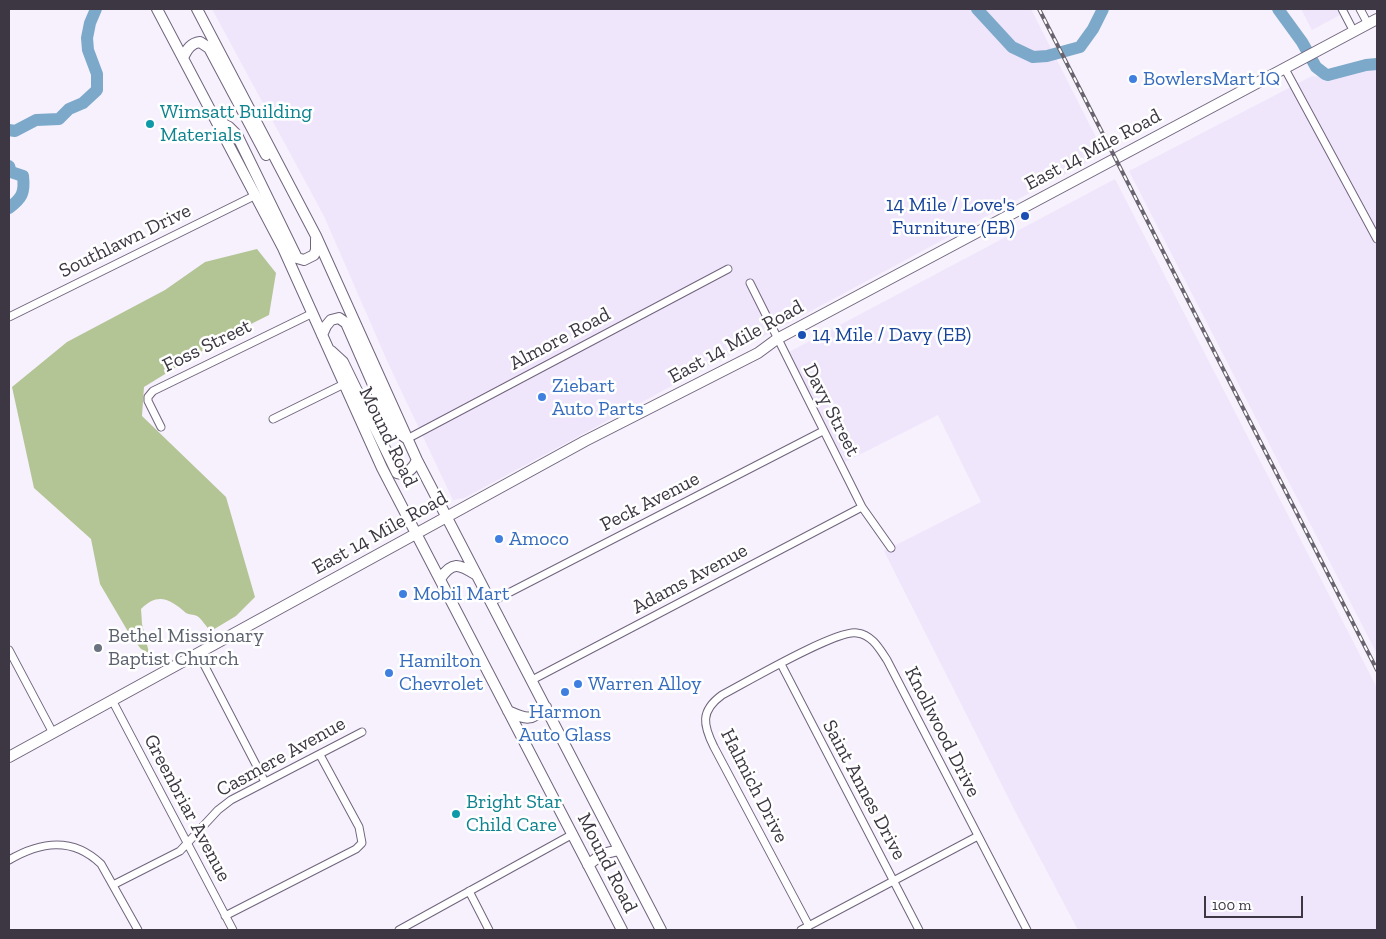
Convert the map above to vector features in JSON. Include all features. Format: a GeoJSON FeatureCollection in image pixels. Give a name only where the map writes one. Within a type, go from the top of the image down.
{"type":"FeatureCollection","features":[{"type":"Feature","properties":{"kind":"main road","name":"Mound Road"},"geometry":{"type":"LineString","coordinates":[[158,9],[256,195],[328,348],[347,382],[382,468],[622,930]]}},
{"type":"Feature","properties":{"kind":"main road","name":"Mound Road"},"geometry":{"type":"LineString","coordinates":[[197,9],[316,236],[417,460],[661,930]]}},
{"type":"Feature","properties":{"kind":"main road","name":"East 14 Mile Road"},"geometry":{"type":"LineString","coordinates":[[9,757],[446,516],[626,419],[758,353],[777,339],[1373,21]]}},
{"type":"Feature","properties":{"kind":"main road"},"geometry":{"type":"LineString","coordinates":[[183,58],[194,43],[200,42],[209,48],[276,175],[294,194]]}},
{"type":"Feature","properties":{"kind":"main road"},"geometry":{"type":"LineString","coordinates":[[217,121],[229,127],[237,135],[297,258],[304,260],[314,255],[316,236]]}},
{"type":"Feature","properties":{"kind":"main road"},"geometry":{"type":"LineString","coordinates":[[322,335],[331,320],[339,318],[346,323],[392,428],[407,439]]}},
{"type":"Feature","properties":{"kind":"main road"},"geometry":{"type":"LineString","coordinates":[[347,382],[397,474],[413,469],[417,460]]}},
{"type":"Feature","properties":{"kind":"main road"},"geometry":{"type":"LineString","coordinates":[[440,579],[453,566],[463,567],[476,574]]}},
{"type":"Feature","properties":{"kind":"main road"},"geometry":{"type":"LineString","coordinates":[[508,711],[529,718],[537,716],[546,707]]}},
{"type":"Feature","properties":{"kind":"main road"},"geometry":{"type":"LineString","coordinates":[[588,865],[602,854],[619,850]]}},
{"type":"Feature","properties":{"kind":"street"},"geometry":{"type":"LineString","coordinates":[[1342,9],[1354,32]]}},
{"type":"Feature","properties":{"kind":"street"},"geometry":{"type":"LineString","coordinates":[[1360,9],[1373,21]]}},
{"type":"Feature","properties":{"kind":"street"},"geometry":{"type":"LineString","coordinates":[[1285,69],[1377,239]]}},
{"type":"Feature","properties":{"kind":"street","name":"Southlawn Drive"},"geometry":{"type":"LineString","coordinates":[[9,317],[256,195]]}},
{"type":"Feature","properties":{"kind":"street","name":"Almore Road"},"geometry":{"type":"LineString","coordinates":[[407,439],[728,269]]}},
{"type":"Feature","properties":{"kind":"street","name":"Davy Street"},"geometry":{"type":"LineString","coordinates":[[750,283],[862,507],[891,548]]}},
{"type":"Feature","properties":{"kind":"street","name":"Foss Street"},"geometry":{"type":"LineString","coordinates":[[161,427],[148,401],[148,397],[154,391],[313,313]]}},
{"type":"Feature","properties":{"kind":"street"},"geometry":{"type":"LineString","coordinates":[[273,419],[347,382]]}},
{"type":"Feature","properties":{"kind":"street","name":"Peck Avenue"},"geometry":{"type":"LineString","coordinates":[[491,602],[823,432]]}},
{"type":"Feature","properties":{"kind":"street","name":"Adams Avenue"},"geometry":{"type":"LineString","coordinates":[[532,680],[862,507]]}},
{"type":"Feature","properties":{"kind":"street","name":"Knollwood Drive"},"geometry":{"type":"LineString","coordinates":[[780,664],[843,634],[858,633],[872,639],[887,660],[1027,930]]}},
{"type":"Feature","properties":{"kind":"street"},"geometry":{"type":"LineString","coordinates":[[9,650],[53,732]]}},
{"type":"Feature","properties":{"kind":"street"},"geometry":{"type":"LineString","coordinates":[[198,653],[265,782]]}},
{"type":"Feature","properties":{"kind":"street","name":"Saint Annes Drive"},"geometry":{"type":"LineString","coordinates":[[780,664],[919,930]]}},
{"type":"Feature","properties":{"kind":"street","name":"Halmich Drive"},"geometry":{"type":"LineString","coordinates":[[780,664],[714,701],[707,712],[706,726],[714,748],[809,926]]}},
{"type":"Feature","properties":{"kind":"street","name":"Greenbriar Avenue"},"geometry":{"type":"LineString","coordinates":[[112,700],[233,930]]}},
{"type":"Feature","properties":{"kind":"street","name":"Casmere Avenue"},"geometry":{"type":"LineString","coordinates":[[113,885],[180,851],[218,810],[231,800],[362,732]]}},
{"type":"Feature","properties":{"kind":"street"},"geometry":{"type":"LineString","coordinates":[[226,916],[356,849],[362,843],[359,828],[320,755]]}},
{"type":"Feature","properties":{"kind":"street"},"geometry":{"type":"LineString","coordinates":[[399,930],[573,834]]}},
{"type":"Feature","properties":{"kind":"street"},"geometry":{"type":"LineString","coordinates":[[801,930],[978,836]]}},
{"type":"Feature","properties":{"kind":"street"},"geometry":{"type":"LineString","coordinates":[[9,860],[36,847],[54,844],[83,850],[101,864],[138,930]]}},
{"type":"Feature","properties":{"kind":"street"},"geometry":{"type":"LineString","coordinates":[[469,892],[489,930]]}},
{"type":"Feature","properties":{"kind":"shaded area"},"geometry":{"type":"Polygon","coordinates":[[[212,9],[1031,9],[1104,153],[464,498],[453,500],[388,363],[324,216],[212,9]]]}},
{"type":"Feature","properties":{"kind":"shaded area"},"geometry":{"type":"Polygon","coordinates":[[[1301,9],[1351,9],[1312,30],[1301,9]]]}},
{"type":"Feature","properties":{"kind":"shaded area"},"geometry":{"type":"Polygon","coordinates":[[[1362,68],[1377,68],[1377,654],[1129,171],[1312,76],[1330,78],[1362,68]]]}},
{"type":"Feature","properties":{"kind":"shaded area"},"geometry":{"type":"Polygon","coordinates":[[[1115,179],[1377,688],[1377,930],[1078,930],[1015,811],[884,551],[981,502],[938,415],[845,462],[789,352],[1115,179]]]}},
{"type":"Feature","properties":{"kind":"green space"},"geometry":{"type":"Polygon","coordinates":[[[257,249],[276,273],[269,315],[225,337],[144,387],[142,416],[226,497],[255,597],[236,616],[211,631],[197,616],[186,613],[175,604],[164,599],[153,600],[141,609],[142,624],[149,653],[141,649],[130,635],[100,584],[91,539],[34,488],[12,387],[67,342],[165,290],[205,262],[257,249]]]}},
{"type":"Feature","properties":{"kind":"waterway"},"geometry":{"type":"LineString","coordinates":[[9,130],[15,131],[36,120],[59,119],[69,109],[83,103],[97,90],[97,74],[88,50],[87,38],[90,23],[96,9]]}},
{"type":"Feature","properties":{"kind":"waterway"},"geometry":{"type":"LineString","coordinates":[[977,9],[1012,47],[1033,57],[1047,56],[1080,47],[1093,29],[1103,9]]}},
{"type":"Feature","properties":{"kind":"waterway"},"geometry":{"type":"LineString","coordinates":[[1278,9],[1302,42],[1316,67],[1325,74],[1328,75],[1377,64]]}},
{"type":"Feature","properties":{"kind":"waterway"},"geometry":{"type":"LineString","coordinates":[[9,166],[11,172],[23,176],[24,182],[22,195],[9,208]]}},
{"type":"Feature","properties":{"kind":"railway"},"geometry":{"type":"LineString","coordinates":[[1039,9],[1377,670]]}},
{"type":"Feature","properties":{"kind":"place","name":"BowlersMart IQ"},"geometry":{"type":"Point","coordinates":[1133,79]}},
{"type":"Feature","properties":{"kind":"place","name":"Wimsatt Building Materials"},"geometry":{"type":"Point","coordinates":[150,124]}},
{"type":"Feature","properties":{"kind":"place","name":"14 Mile / Love's Furniture (EB)"},"geometry":{"type":"Point","coordinates":[1025,216]}},
{"type":"Feature","properties":{"kind":"place","name":"14 Mile / Davy (EB)"},"geometry":{"type":"Point","coordinates":[802,335]}},
{"type":"Feature","properties":{"kind":"place","name":"Ziebart Auto Parts"},"geometry":{"type":"Point","coordinates":[542,397]}},
{"type":"Feature","properties":{"kind":"place","name":"Amoco"},"geometry":{"type":"Point","coordinates":[499,539]}},
{"type":"Feature","properties":{"kind":"place","name":"Mobil Mart"},"geometry":{"type":"Point","coordinates":[403,594]}},
{"type":"Feature","properties":{"kind":"place","name":"Bethel Missionary Baptist Church"},"geometry":{"type":"Point","coordinates":[98,648]}},
{"type":"Feature","properties":{"kind":"place","name":"Hamilton Chevrolet"},"geometry":{"type":"Point","coordinates":[389,673]}},
{"type":"Feature","properties":{"kind":"place","name":"Warren Alloy"},"geometry":{"type":"Point","coordinates":[578,684]}},
{"type":"Feature","properties":{"kind":"place","name":"Harmon Auto Glass"},"geometry":{"type":"Point","coordinates":[565,692]}},
{"type":"Feature","properties":{"kind":"place","name":"Bright Star Child Care"},"geometry":{"type":"Point","coordinates":[456,814]}}]}
